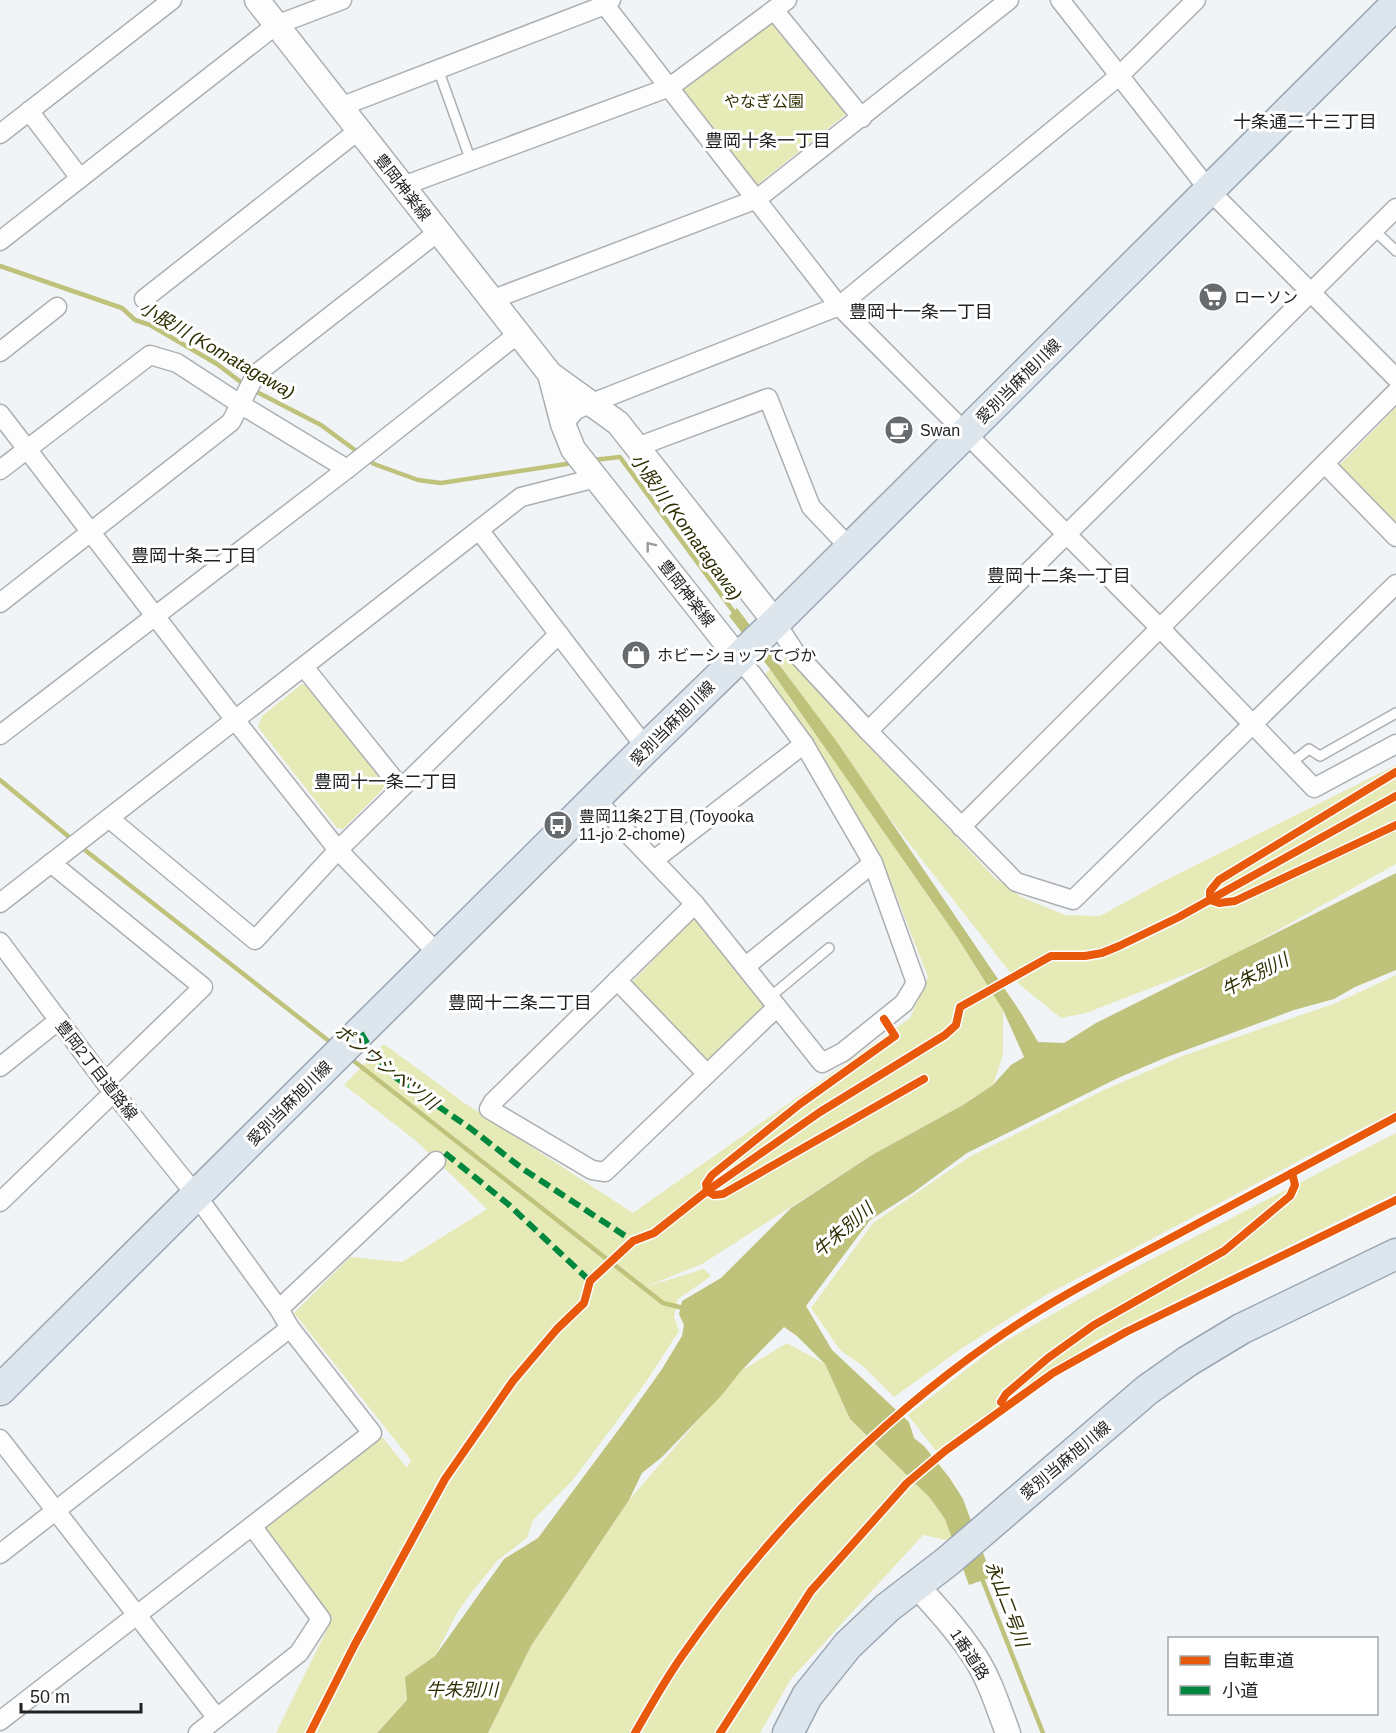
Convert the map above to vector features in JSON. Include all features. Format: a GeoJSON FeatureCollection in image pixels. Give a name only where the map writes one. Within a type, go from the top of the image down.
{"type":"FeatureCollection","features":[{"type":"Feature","properties":{"kind":"main road","name":"愛別当麻旭川線"},"geometry":{"type":"LineString","coordinates":[[0,1390],[1396,4]]}},
{"type":"Feature","properties":{"kind":"main road","name":"愛別当麻旭川線"},"geometry":{"type":"LineString","coordinates":[[788,1733],[807,1696],[848,1646],[887,1608],[948,1561],[1147,1390],[1188,1360],[1241,1329],[1396,1254]]}},
{"type":"Feature","properties":{"kind":"street"},"geometry":{"type":"LineString","coordinates":[[0,134],[172,0]]}},
{"type":"Feature","properties":{"kind":"street","name":"豊岡神楽線"},"geometry":{"type":"LineString","coordinates":[[257,0],[550,374],[618,423],[772,626]]}},
{"type":"Feature","properties":{"kind":"street"},"geometry":{"type":"LineString","coordinates":[[0,241],[276,25],[342,0]]}},
{"type":"Feature","properties":{"kind":"street"},"geometry":{"type":"LineString","coordinates":[[491,300],[757,198],[862,118],[1009,0]]}},
{"type":"Feature","properties":{"kind":"street"},"geometry":{"type":"LineString","coordinates":[[1060,0],[1209,190],[1396,378]]}},
{"type":"Feature","properties":{"kind":"street"},"geometry":{"type":"LineString","coordinates":[[563,424],[576,410],[592,403],[839,306],[1119,76],[1196,0]]}},
{"type":"Feature","properties":{"kind":"street"},"geometry":{"type":"LineString","coordinates":[[340,107],[606,2],[839,306],[1161,629],[1314,788],[1396,744]]}},
{"type":"Feature","properties":{"kind":"street"},"geometry":{"type":"LineString","coordinates":[[403,186],[670,87],[781,5],[862,118]]}},
{"type":"Feature","properties":{"kind":"street"},"geometry":{"type":"LineString","coordinates":[[30,111],[80,178]]}},
{"type":"Feature","properties":{"kind":"street"},"geometry":{"type":"LineString","coordinates":[[144,298],[359,130]]}},
{"type":"Feature","properties":{"kind":"street"},"geometry":{"type":"LineString","coordinates":[[868,731],[1396,208]]}},
{"type":"Feature","properties":{"kind":"street"},"geometry":{"type":"LineString","coordinates":[[0,603],[231,422],[256,374],[438,232]]}},
{"type":"Feature","properties":{"kind":"street"},"geometry":{"type":"LineString","coordinates":[[0,352],[57,307]]}},
{"type":"Feature","properties":{"kind":"street"},"geometry":{"type":"LineString","coordinates":[[0,735],[352,465],[518,334]]}},
{"type":"Feature","properties":{"kind":"street"},"geometry":{"type":"LineString","coordinates":[[0,470],[150,355],[177,363],[352,465]]}},
{"type":"Feature","properties":{"kind":"street","name":"豊岡神楽線"},"geometry":{"type":"LineString","coordinates":[[550,374],[563,424],[586,465],[742,654]]}},
{"type":"Feature","properties":{"kind":"street"},"geometry":{"type":"LineString","coordinates":[[961,827],[1396,392]]}},
{"type":"Feature","properties":{"kind":"street"},"geometry":{"type":"LineString","coordinates":[[637,447],[768,398],[811,507],[850,548]]}},
{"type":"Feature","properties":{"kind":"street"},"geometry":{"type":"LineString","coordinates":[[0,414],[338,850],[439,955]]}},
{"type":"Feature","properties":{"kind":"street"},"geometry":{"type":"LineString","coordinates":[[1325,464],[1396,537]]}},
{"type":"Feature","properties":{"kind":"street"},"geometry":{"type":"LineString","coordinates":[[0,903],[521,497],[586,465]]}},
{"type":"Feature","properties":{"kind":"street"},"geometry":{"type":"LineString","coordinates":[[478,530],[646,748]]}},
{"type":"Feature","properties":{"kind":"street"},"geometry":{"type":"LineString","coordinates":[[772,626],[868,731],[1016,882],[1073,900],[1252,722],[1396,584]]}},
{"type":"Feature","properties":{"kind":"street"},"geometry":{"type":"LineString","coordinates":[[110,819],[255,940],[338,850],[559,634]]}},
{"type":"Feature","properties":{"kind":"street"},"geometry":{"type":"LineString","coordinates":[[595,799],[695,904],[822,1063],[843,1052],[904,1003],[916,983],[873,863],[804,744],[753,675],[742,654]]}},
{"type":"Feature","properties":{"kind":"street"},"geometry":{"type":"LineString","coordinates":[[303,667],[401,788]]}},
{"type":"Feature","properties":{"kind":"street"},"geometry":{"type":"LineString","coordinates":[[654,860],[804,744]]}},
{"type":"Feature","properties":{"kind":"street"},"geometry":{"type":"LineString","coordinates":[[0,1202],[203,987],[51,863]]}},
{"type":"Feature","properties":{"kind":"street"},"geometry":{"type":"LineString","coordinates":[[746,966],[873,863]]}},
{"type":"Feature","properties":{"kind":"street"},"geometry":{"type":"LineString","coordinates":[[695,904],[493,1102],[489,1109],[592,1170],[605,1172],[707,1074],[773,1002]]}},
{"type":"Feature","properties":{"kind":"street","name":"豊岡2丁目道路線"},"geometry":{"type":"LineString","coordinates":[[0,942],[196,1196],[279,1309],[290,1328],[372,1433],[252,1526]]}},
{"type":"Feature","properties":{"kind":"street"},"geometry":{"type":"LineString","coordinates":[[617,980],[707,1074]]}},
{"type":"Feature","properties":{"kind":"street"},"geometry":{"type":"LineString","coordinates":[[0,1066],[59,1020]]}},
{"type":"Feature","properties":{"kind":"street"},"geometry":{"type":"LineString","coordinates":[[279,1309],[436,1161]]}},
{"type":"Feature","properties":{"kind":"street"},"geometry":{"type":"LineString","coordinates":[[0,1554],[290,1328]]}},
{"type":"Feature","properties":{"kind":"street"},"geometry":{"type":"LineString","coordinates":[[0,1439],[217,1718]]}},
{"type":"Feature","properties":{"kind":"street"},"geometry":{"type":"LineString","coordinates":[[0,1721],[252,1526],[321,1618],[299,1653],[198,1733]]}},
{"type":"Feature","properties":{"kind":"street","name":"1番道路"},"geometry":{"type":"LineString","coordinates":[[916,1585],[941,1611],[976,1658],[992,1690],[1008,1733]]}},
{"type":"Feature","properties":{"kind":"lane"},"geometry":{"type":"LineString","coordinates":[[438,69],[471,161]]}},
{"type":"Feature","properties":{"kind":"lane"},"geometry":{"type":"LineString","coordinates":[[1374,230],[1396,251]]}},
{"type":"Feature","properties":{"kind":"lane"},"geometry":{"type":"LineString","coordinates":[[1291,763],[1310,748],[1320,756],[1396,713]]}},
{"type":"Feature","properties":{"kind":"lane"},"geometry":{"type":"LineString","coordinates":[[773,1002],[829,948]]}},
{"type":"Feature","properties":{"kind":"green space","name":"やなぎ公園"},"geometry":{"type":"Polygon","coordinates":[[[773,21],[846,114],[757,185],[682,89],[773,21]]]}},
{"type":"Feature","properties":{"kind":"green space"},"geometry":{"type":"Polygon","coordinates":[[[1396,407],[1396,524],[1338,467],[1396,407]]]}},
{"type":"Feature","properties":{"kind":"green space"},"geometry":{"type":"Polygon","coordinates":[[[786,656],[995,878],[1021,897],[1065,915],[1100,916],[1160,883],[1396,765],[1396,864],[1226,959],[1086,1013],[1061,1018],[1020,985],[887,815],[779,663],[786,656]]]}},
{"type":"Feature","properties":{"kind":"green space"},"geometry":{"type":"Polygon","coordinates":[[[770,669],[957,937],[1003,1010],[1003,1055],[993,1085],[963,1105],[872,1155],[702,1264],[645,1287],[704,1269],[711,1276],[678,1299],[674,1317],[679,1331],[646,1382],[572,1481],[533,1520],[527,1538],[498,1560],[471,1593],[457,1613],[435,1656],[405,1677],[407,1700],[377,1733],[276,1733],[333,1617],[321,1619],[252,1526],[372,1433],[383,1438],[407,1468],[411,1460],[294,1313],[350,1257],[402,1262],[487,1209],[415,1140],[344,1085],[384,1044],[466,1104],[633,1213],[910,1018],[928,977],[892,885],[839,790],[765,674],[770,669]]]}},
{"type":"Feature","properties":{"kind":"green space"},"geometry":{"type":"Polygon","coordinates":[[[302,684],[308,685],[385,782],[385,787],[343,829],[337,828],[258,727],[262,716],[302,684]]]}},
{"type":"Feature","properties":{"kind":"green space"},"geometry":{"type":"Polygon","coordinates":[[[695,917],[764,1005],[705,1063],[630,984],[695,917]]]}},
{"type":"Feature","properties":{"kind":"green space"},"geometry":{"type":"Polygon","coordinates":[[[1396,975],[1396,1111],[1046,1295],[962,1348],[894,1397],[864,1367],[840,1350],[811,1308],[873,1223],[969,1157],[1104,1090],[1185,1055],[1336,1003],[1396,975]]]}},
{"type":"Feature","properties":{"kind":"green space"},"geometry":{"type":"Polygon","coordinates":[[[1396,1133],[1396,1193],[1097,1340],[936,1451],[908,1415],[995,1347],[1125,1273],[1396,1133]]]}},
{"type":"Feature","properties":{"kind":"green space"},"geometry":{"type":"Polygon","coordinates":[[[787,1343],[825,1364],[850,1419],[930,1498],[945,1519],[954,1542],[923,1535],[791,1679],[760,1733],[488,1733],[531,1646],[629,1500],[741,1371],[787,1343]]]}},
{"type":"Feature","properties":{"kind":"water","name":"牛朱別川"},"geometry":{"type":"Polygon","coordinates":[[[737,608],[837,742],[1021,1013],[1038,1042],[1064,1043],[1096,1023],[1396,873],[1396,970],[1355,987],[1334,999],[1294,1010],[1167,1057],[1118,1078],[967,1153],[914,1192],[870,1220],[806,1306],[832,1350],[909,1422],[914,1438],[924,1446],[949,1477],[963,1499],[992,1577],[969,1585],[945,1519],[930,1498],[850,1419],[825,1364],[797,1336],[784,1327],[662,1457],[642,1473],[629,1500],[531,1646],[488,1733],[377,1733],[407,1700],[405,1677],[435,1656],[504,1559],[538,1538],[662,1369],[682,1336],[684,1325],[679,1314],[682,1301],[721,1278],[791,1208],[872,1155],[963,1105],[993,1085],[1011,1065],[1024,1057],[1003,1010],[957,937],[770,669],[729,616],[737,608]]]}},
{"type":"Feature","properties":{"kind":"waterway","name":"小股川 (Komatagawa)"},"geometry":{"type":"LineString","coordinates":[[0,266],[122,308],[135,320],[150,325],[217,364],[246,386]]}},
{"type":"Feature","properties":{"kind":"waterway","name":"小股川 (Komatagawa)"},"geometry":{"type":"LineString","coordinates":[[253,390],[321,425],[359,453]]}},
{"type":"Feature","properties":{"kind":"waterway","name":"小股川 (Komatagawa)"},"geometry":{"type":"LineString","coordinates":[[593,460],[620,457],[736,615]]}},
{"type":"Feature","properties":{"kind":"waterway","name":"小股川 (Komatagawa)"},"geometry":{"type":"LineString","coordinates":[[366,458],[374,464],[418,480],[441,483],[573,463]]}},
{"type":"Feature","properties":{"kind":"waterway","name":"ポンウシベツ川"},"geometry":{"type":"LineString","coordinates":[[0,780],[74,841]]}},
{"type":"Feature","properties":{"kind":"waterway","name":"ポンウシベツ川"},"geometry":{"type":"LineString","coordinates":[[81,847],[334,1045]]}},
{"type":"Feature","properties":{"kind":"waterway","name":"ポンウシベツ川"},"geometry":{"type":"LineString","coordinates":[[350,1058],[663,1303],[685,1307]]}},
{"type":"Feature","properties":{"kind":"waterway","name":"永山二号川"},"geometry":{"type":"LineString","coordinates":[[981,1576],[1043,1733]]}},
{"type":"Feature","properties":{"kind":"marked path"},"geometry":{"type":"LineString","coordinates":[[361,1033],[382,1068],[470,1128],[523,1169],[633,1241]]}},
{"type":"Feature","properties":{"kind":"marked path"},"geometry":{"type":"LineString","coordinates":[[445,1153],[508,1204],[590,1281]]}},
{"type":"Feature","properties":{"kind":"cycle path"},"geometry":{"type":"LineString","coordinates":[[1396,772],[1219,880],[1210,891],[1210,900],[1219,903],[1235,901],[1396,825]]}},
{"type":"Feature","properties":{"kind":"cycle path"},"geometry":{"type":"LineString","coordinates":[[310,1733],[354,1646],[445,1479],[513,1381],[557,1329],[584,1303],[590,1281],[633,1241],[654,1233],[707,1191],[820,1112],[945,1035],[956,1025],[960,1007],[1051,956],[1085,956],[1102,953],[1179,917],[1396,796]]}},
{"type":"Feature","properties":{"kind":"cycle path"},"geometry":{"type":"LineString","coordinates":[[884,1019],[895,1036],[800,1104],[712,1175],[706,1184],[707,1191],[714,1195],[723,1194],[924,1079]]}},
{"type":"Feature","properties":{"kind":"cycle path"},"geometry":{"type":"LineString","coordinates":[[635,1733],[682,1656],[714,1611],[786,1525],[864,1446],[949,1373],[1015,1326],[1061,1297],[1396,1117]]}},
{"type":"Feature","properties":{"kind":"cycle path"},"geometry":{"type":"LineString","coordinates":[[1001,1402],[1006,1394],[1048,1358],[1094,1325],[1224,1251],[1290,1196],[1295,1185],[1292,1173]]}},
{"type":"Feature","properties":{"kind":"cycle path"},"geometry":{"type":"LineString","coordinates":[[720,1733],[811,1591],[907,1483],[945,1451],[1053,1373],[1126,1332],[1396,1200]]}},
{"type":"Feature","properties":{"kind":"place","name":"ローソン"},"geometry":{"type":"Point","coordinates":[1213,297]}},
{"type":"Feature","properties":{"kind":"place","name":"Swan"},"geometry":{"type":"Point","coordinates":[899,430]}},
{"type":"Feature","properties":{"kind":"place","name":"ホビーショップてづか"},"geometry":{"type":"Point","coordinates":[636,655]}},
{"type":"Feature","properties":{"kind":"place","name":"豊岡11条2丁目 (Toyooka 11-jo 2-chome)"},"geometry":{"type":"Point","coordinates":[558,825]}},
{"type":"Feature","properties":{"kind":"district","name":"十条通二十三丁目"},"geometry":{"type":"Point","coordinates":[1305,122]}},
{"type":"Feature","properties":{"kind":"district","name":"豊岡十条一丁目"},"geometry":{"type":"Point","coordinates":[768,141]}},
{"type":"Feature","properties":{"kind":"district","name":"豊岡十一条一丁目"},"geometry":{"type":"Point","coordinates":[921,312]}},
{"type":"Feature","properties":{"kind":"district","name":"豊岡十条二丁目"},"geometry":{"type":"Point","coordinates":[194,556]}},
{"type":"Feature","properties":{"kind":"district","name":"豊岡十二条一丁目"},"geometry":{"type":"Point","coordinates":[1059,576]}},
{"type":"Feature","properties":{"kind":"district","name":"豊岡十一条二丁目"},"geometry":{"type":"Point","coordinates":[386,782]}},
{"type":"Feature","properties":{"kind":"district","name":"豊岡十二条二丁目"},"geometry":{"type":"Point","coordinates":[520,1003]}}]}
